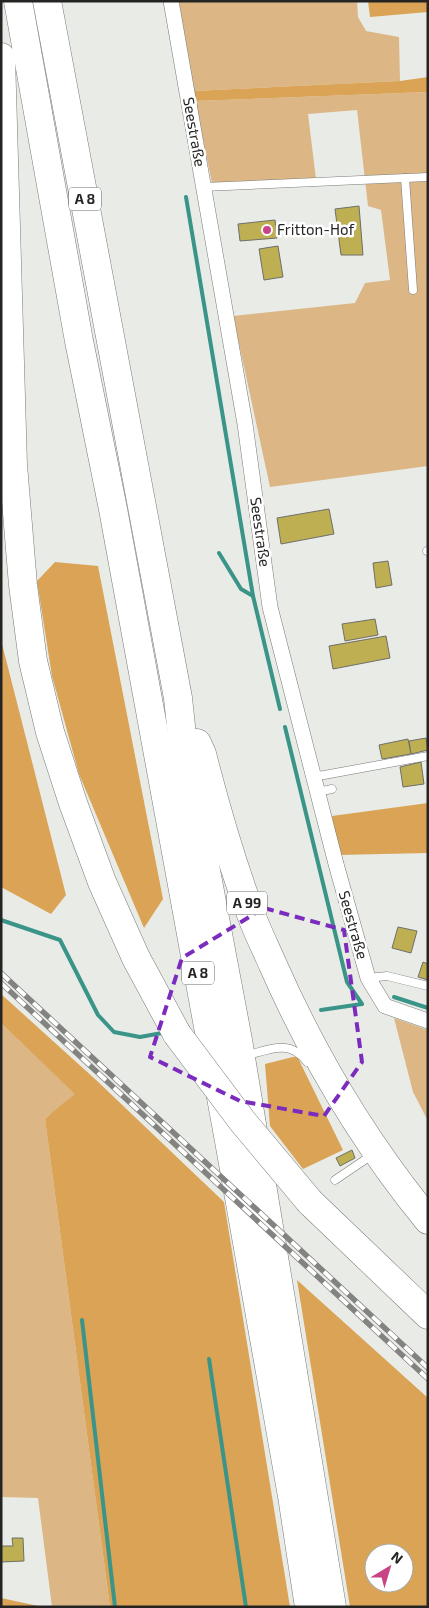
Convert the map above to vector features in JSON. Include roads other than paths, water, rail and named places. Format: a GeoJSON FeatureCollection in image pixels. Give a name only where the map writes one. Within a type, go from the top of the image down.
{"type":"FeatureCollection","features":[{"type":"Feature","properties":{"kind":"highway","name":"A 8"},"geometry":{"type":"LineString","coordinates":[[18,1],[79,341],[113,509],[229,1141],[292,1496],[309,1607]]}},
{"type":"Feature","properties":{"kind":"highway","name":"A 8"},"geometry":{"type":"LineString","coordinates":[[48,1],[178,698],[184,754],[241,1057],[332,1607]]}},
{"type":"Feature","properties":{"kind":"highway"},"geometry":{"type":"LineString","coordinates":[[1,57],[13,465],[23,585],[33,661],[50,732],[73,803],[102,882],[136,958],[177,1034],[243,1122],[310,1202],[428,1315]]}},
{"type":"Feature","properties":{"kind":"highway","name":"A 99"},"geometry":{"type":"LineString","coordinates":[[178,698],[202,754],[221,827],[252,918],[292,1008],[342,1098],[406,1192],[428,1220]]}},
{"type":"Feature","properties":{"kind":"street","name":"Seestraße"},"geometry":{"type":"LineString","coordinates":[[171,1],[245,424],[270,607],[313,776],[325,791],[336,864],[368,978],[385,1006],[428,1021]]}},
{"type":"Feature","properties":{"kind":"lane"},"geometry":{"type":"LineString","coordinates":[[203,187],[428,177]]}},
{"type":"Feature","properties":{"kind":"lane"},"geometry":{"type":"LineString","coordinates":[[405,178],[413,290]]}},
{"type":"Feature","properties":{"kind":"lane"},"geometry":{"type":"LineString","coordinates":[[313,776],[428,756]]}},
{"type":"Feature","properties":{"kind":"lane"},"geometry":{"type":"LineString","coordinates":[[368,978],[387,976],[428,986]]}},
{"type":"Feature","properties":{"kind":"lane"},"geometry":{"type":"LineString","coordinates":[[241,1057],[280,1047],[293,1048],[310,1066]]}},
{"type":"Feature","properties":{"kind":"lane"},"geometry":{"type":"LineString","coordinates":[[335,1180],[368,1158],[363,1149]]}},
{"type":"Feature","properties":{"kind":"waterway"},"geometry":{"type":"LineString","coordinates":[[186,197],[253,596]]}},
{"type":"Feature","properties":{"kind":"waterway"},"geometry":{"type":"LineString","coordinates":[[219,553],[241,589],[253,596],[280,709]]}},
{"type":"Feature","properties":{"kind":"waterway"},"geometry":{"type":"LineString","coordinates":[[285,727],[347,982],[362,1004],[321,1010]]}},
{"type":"Feature","properties":{"kind":"waterway"},"geometry":{"type":"LineString","coordinates":[[1,920],[60,940],[98,1015],[114,1032],[140,1037],[162,1033]]}},
{"type":"Feature","properties":{"kind":"waterway"},"geometry":{"type":"LineString","coordinates":[[394,997],[428,1008]]}},
{"type":"Feature","properties":{"kind":"waterway"},"geometry":{"type":"LineString","coordinates":[[82,1320],[115,1607]]}},
{"type":"Feature","properties":{"kind":"waterway"},"geometry":{"type":"LineString","coordinates":[[209,1359],[246,1607]]}},
{"type":"Feature","properties":{"kind":"railway"},"geometry":{"type":"LineString","coordinates":[[1,973],[428,1368]]}},
{"type":"Feature","properties":{"kind":"railway"},"geometry":{"type":"LineString","coordinates":[[1,983],[428,1379]]}},
{"type":"Feature","properties":{"kind":"place","name":"Fritton-Hof"},"geometry":{"type":"Point","coordinates":[267,230]}}]}
